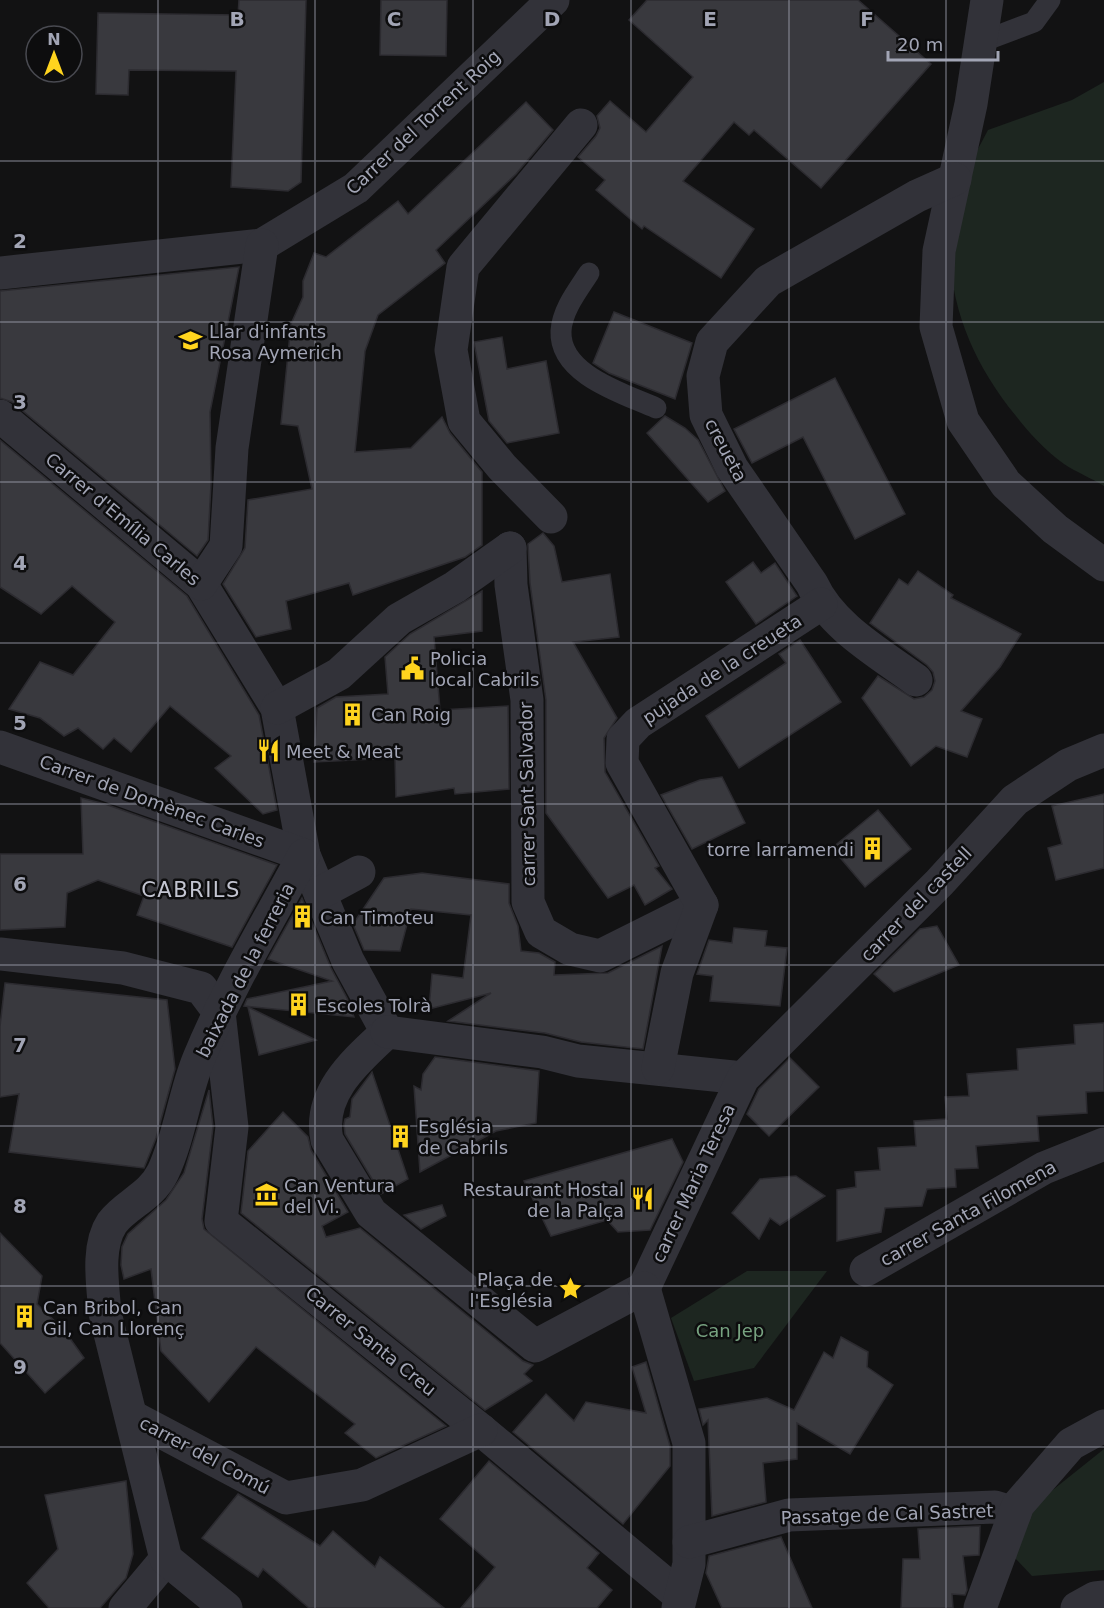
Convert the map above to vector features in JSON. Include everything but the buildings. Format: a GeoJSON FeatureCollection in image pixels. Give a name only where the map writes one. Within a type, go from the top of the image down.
{"type":"FeatureCollection","features":[{"type":"Feature","properties":{"kind":"street","name":"Carrer del Torrent Roig"},"geometry":{"type":"LineString","coordinates":[[0,273],[262,245],[356,188],[553,0]]}},
{"type":"Feature","properties":{"kind":"street"},"geometry":{"type":"LineString","coordinates":[[987,0],[955,179],[939,251],[936,327],[963,420],[1006,484],[1055,529],[1104,565]]}},
{"type":"Feature","properties":{"kind":"street"},"geometry":{"type":"LineString","coordinates":[[551,517],[502,467],[464,421],[452,350],[463,267],[581,125]]}},
{"type":"Feature","properties":{"kind":"street","name":"creueta"},"geometry":{"type":"LineString","coordinates":[[916,680],[869,646],[821,604],[812,584],[732,468],[706,415],[703,376],[712,342],[768,281],[916,196],[955,179]]}},
{"type":"Feature","properties":{"kind":"street"},"geometry":{"type":"LineString","coordinates":[[201,584],[226,546],[232,448],[262,245]]}},
{"type":"Feature","properties":{"kind":"street","name":"Carrer d'Emília Carles"},"geometry":{"type":"LineString","coordinates":[[0,416],[201,584],[278,708],[304,855],[348,961],[387,1032]]}},
{"type":"Feature","properties":{"kind":"street","name":"carrer Sant Salvador"},"geometry":{"type":"LineString","coordinates":[[278,708],[339,674],[399,619],[455,587],[510,548],[511,585],[527,700],[528,902],[542,932],[570,949],[600,956],[702,905]]}},
{"type":"Feature","properties":{"kind":"street","name":"pujada de la creueta"},"geometry":{"type":"LineString","coordinates":[[702,905],[622,763],[623,739],[638,723],[821,604]]}},
{"type":"Feature","properties":{"kind":"street","name":"Carrer de Domènec Carles"},"geometry":{"type":"LineString","coordinates":[[0,747],[304,855]]}},
{"type":"Feature","properties":{"kind":"street","name":"carrer del castell"},"geometry":{"type":"LineString","coordinates":[[743,1078],[939,883],[1015,800],[1068,765],[1104,750]]}},
{"type":"Feature","properties":{"kind":"street","name":"baixada de la ferreria"},"geometry":{"type":"LineString","coordinates":[[166,1559],[105,1313],[102,1280],[104,1247],[112,1223],[149,1192],[164,1171],[198,1061],[219,1012],[304,855]]}},
{"type":"Feature","properties":{"kind":"street"},"geometry":{"type":"LineString","coordinates":[[320,893],[359,872]]}},
{"type":"Feature","properties":{"kind":"street"},"geometry":{"type":"LineString","coordinates":[[658,1068],[677,973],[702,905]]}},
{"type":"Feature","properties":{"kind":"street"},"geometry":{"type":"LineString","coordinates":[[0,954],[123,969],[201,988],[219,1012]]}},
{"type":"Feature","properties":{"kind":"street","name":"Carrer Santa Creu"},"geometry":{"type":"LineString","coordinates":[[219,1012],[232,1127],[222,1221],[481,1430],[679,1602]]}},
{"type":"Feature","properties":{"kind":"street"},"geometry":{"type":"LineString","coordinates":[[679,1602],[689,1564],[689,1443],[644,1288],[536,1346],[371,1213],[327,1140],[324,1129],[327,1110],[344,1072],[387,1032],[542,1052],[578,1061],[743,1078]]}},
{"type":"Feature","properties":{"kind":"street","name":"carrer Maria Teresa"},"geometry":{"type":"LineString","coordinates":[[644,1288],[743,1078]]}},
{"type":"Feature","properties":{"kind":"street","name":"carrer Santa Filomena"},"geometry":{"type":"LineString","coordinates":[[866,1270],[1044,1168],[1104,1144]]}},
{"type":"Feature","properties":{"kind":"street","name":"carrer del Comú"},"geometry":{"type":"LineString","coordinates":[[131,1416],[286,1498],[362,1485],[481,1430]]}},
{"type":"Feature","properties":{"kind":"street"},"geometry":{"type":"LineString","coordinates":[[983,1606],[1018,1505],[1071,1444],[1104,1426]]}},
{"type":"Feature","properties":{"kind":"street","name":"Passatge de Cal Sastret"},"geometry":{"type":"LineString","coordinates":[[689,1542],[789,1515],[995,1507],[1015,1513]]}},
{"type":"Feature","properties":{"kind":"street"},"geometry":{"type":"LineString","coordinates":[[125,1608],[166,1559],[226,1608]]}},
{"type":"Feature","properties":{"kind":"street"},"geometry":{"type":"LineString","coordinates":[[1077,1608],[1095,1598],[1104,1597]]}},
{"type":"Feature","properties":{"kind":"lane"},"geometry":{"type":"LineString","coordinates":[[981,42],[1035,22],[1050,0]]}},
{"type":"Feature","properties":{"kind":"lane"},"geometry":{"type":"LineString","coordinates":[[589,273],[569,304],[561,332],[569,360],[593,380],[656,408]]}},
{"type":"Feature","properties":{"kind":"green space"},"geometry":{"type":"Polygon","coordinates":[[[1104,82],[1104,486],[1064,464],[1044,447],[998,393],[983,368],[961,317],[950,262],[950,234],[955,196],[988,130],[1072,100],[1104,82]]]}},
{"type":"Feature","properties":{"kind":"green space","name":"Can Jep"},"geometry":{"type":"Polygon","coordinates":[[[747,1271],[827,1271],[754,1368],[694,1381],[671,1318],[747,1271]]]}},
{"type":"Feature","properties":{"kind":"green space"},"geometry":{"type":"Polygon","coordinates":[[[1104,1449],[1104,1570],[1032,1576],[1014,1557],[1034,1505],[1104,1449]]]}},
{"type":"Feature","properties":{"kind":"place","name":"Llar d'infants Rosa Aymerich"},"geometry":{"type":"Point","coordinates":[191,341]}},
{"type":"Feature","properties":{"kind":"place","name":"Policia local Cabrils"},"geometry":{"type":"Point","coordinates":[412,668]}},
{"type":"Feature","properties":{"kind":"place","name":"Can Roig"},"geometry":{"type":"Point","coordinates":[353,714]}},
{"type":"Feature","properties":{"kind":"place","name":"Meet & Meat"},"geometry":{"type":"Point","coordinates":[268,751]}},
{"type":"Feature","properties":{"kind":"place","name":"torre larramendi"},"geometry":{"type":"Point","coordinates":[872,849]}},
{"type":"Feature","properties":{"kind":"place","name":"Can Timoteu"},"geometry":{"type":"Point","coordinates":[302,917]}},
{"type":"Feature","properties":{"kind":"place","name":"Escoles Tolrà"},"geometry":{"type":"Point","coordinates":[298,1005]}},
{"type":"Feature","properties":{"kind":"place","name":"Església de Cabrils"},"geometry":{"type":"Point","coordinates":[400,1136]}},
{"type":"Feature","properties":{"kind":"place","name":"Can Ventura del Vi."},"geometry":{"type":"Point","coordinates":[266,1195]}},
{"type":"Feature","properties":{"kind":"place","name":"Restaurant Hostal de la Palça"},"geometry":{"type":"Point","coordinates":[642,1199]}},
{"type":"Feature","properties":{"kind":"place","name":"Plaça de l'Església"},"geometry":{"type":"Point","coordinates":[571,1289]}},
{"type":"Feature","properties":{"kind":"place","name":"Can Bribol, Can Gil, Can Llorenç"},"geometry":{"type":"Point","coordinates":[25,1317]}},
{"type":"Feature","properties":{"kind":"district","name":"CABRILS"},"geometry":{"type":"Point","coordinates":[191,890]}}]}
